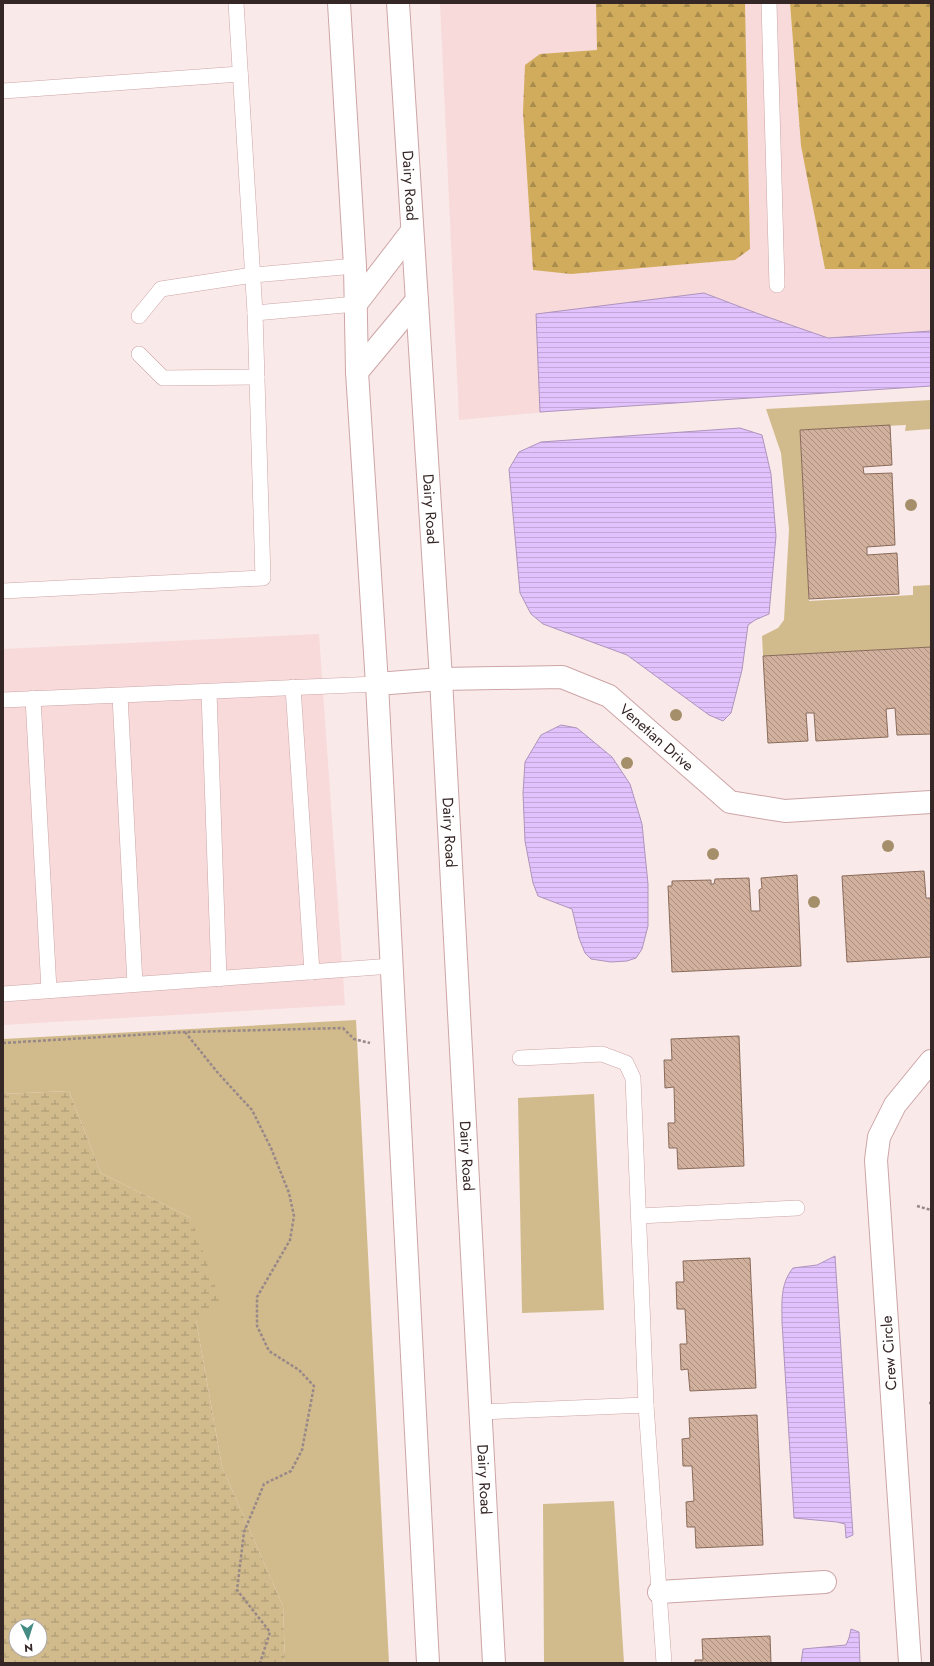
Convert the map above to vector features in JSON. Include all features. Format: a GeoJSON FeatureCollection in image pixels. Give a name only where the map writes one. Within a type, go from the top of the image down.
{"type":"FeatureCollection","features":[{"type":"Feature","properties":{"kind":"street"},"geometry":{"type":"LineString","coordinates":[[339,3],[355,266],[358,372],[377,684],[428,1663]]}},
{"type":"Feature","properties":{"kind":"street","name":"Dairy Road"},"geometry":{"type":"LineString","coordinates":[[398,3],[441,679],[494,1663]]}},
{"type":"Feature","properties":{"kind":"street"},"geometry":{"type":"LineString","coordinates":[[356,304],[412,231]]}},
{"type":"Feature","properties":{"kind":"street"},"geometry":{"type":"LineString","coordinates":[[358,372],[417,300]]}},
{"type":"Feature","properties":{"kind":"street","name":"Venetian Drive"},"geometry":{"type":"LineString","coordinates":[[377,684],[441,679],[562,678],[609,696],[730,802],[785,811],[931,802]]}},
{"type":"Feature","properties":{"kind":"street","name":"Crew Circle"},"geometry":{"type":"LineString","coordinates":[[910,1663],[876,1160],[879,1137],[895,1104],[931,1061]]}},
{"type":"Feature","properties":{"kind":"street"},"geometry":{"type":"LineString","coordinates":[[659,1592],[825,1582]]}},
{"type":"Feature","properties":{"kind":"lane"},"geometry":{"type":"LineString","coordinates":[[3,591],[263,578],[255,313],[236,3]]}},
{"type":"Feature","properties":{"kind":"lane"},"geometry":{"type":"LineString","coordinates":[[769,3],[777,285]]}},
{"type":"Feature","properties":{"kind":"lane"},"geometry":{"type":"LineString","coordinates":[[3,91],[240,74]]}},
{"type":"Feature","properties":{"kind":"lane"},"geometry":{"type":"LineString","coordinates":[[139,316],[161,289],[253,275],[355,266]]}},
{"type":"Feature","properties":{"kind":"lane"},"geometry":{"type":"LineString","coordinates":[[255,313],[356,304]]}},
{"type":"Feature","properties":{"kind":"lane"},"geometry":{"type":"LineString","coordinates":[[139,354],[163,378],[257,377]]}},
{"type":"Feature","properties":{"kind":"lane"},"geometry":{"type":"LineString","coordinates":[[3,700],[377,684]]}},
{"type":"Feature","properties":{"kind":"lane"},"geometry":{"type":"LineString","coordinates":[[293,687],[312,972]]}},
{"type":"Feature","properties":{"kind":"lane"},"geometry":{"type":"LineString","coordinates":[[209,692],[219,978]]}},
{"type":"Feature","properties":{"kind":"lane"},"geometry":{"type":"LineString","coordinates":[[120,696],[135,984]]}},
{"type":"Feature","properties":{"kind":"lane"},"geometry":{"type":"LineString","coordinates":[[33,698],[49,990]]}},
{"type":"Feature","properties":{"kind":"lane"},"geometry":{"type":"LineString","coordinates":[[3,994],[392,966]]}},
{"type":"Feature","properties":{"kind":"lane"},"geometry":{"type":"LineString","coordinates":[[520,1058],[602,1054],[626,1063],[633,1078],[646,1405],[664,1663]]}},
{"type":"Feature","properties":{"kind":"lane"},"geometry":{"type":"LineString","coordinates":[[639,1216],[797,1208]]}},
{"type":"Feature","properties":{"kind":"lane"},"geometry":{"type":"LineString","coordinates":[[480,1412],[646,1405]]}},
{"type":"Feature","properties":{"kind":"path"},"geometry":{"type":"LineString","coordinates":[[3,1043],[185,1032],[343,1028],[354,1039],[370,1043]]}},
{"type":"Feature","properties":{"kind":"path"},"geometry":{"type":"LineString","coordinates":[[185,1032],[218,1073],[252,1110],[271,1148],[289,1193],[294,1216],[290,1240],[258,1297],[257,1326],[269,1351],[300,1370],[314,1386],[302,1450],[291,1471],[264,1484],[244,1532],[237,1590],[270,1632],[260,1663]]}},
{"type":"Feature","properties":{"kind":"path"},"geometry":{"type":"LineString","coordinates":[[918,1206],[931,1210]]}},
{"type":"Feature","properties":{"kind":"shaded area"},"geometry":{"type":"Polygon","coordinates":[[[440,3],[790,3],[801,146],[825,269],[931,269],[931,331],[828,338],[704,293],[541,412],[547,412],[459,420],[440,3]]]}},
{"type":"Feature","properties":{"kind":"shaded area"},"geometry":{"type":"Polygon","coordinates":[[[704,293],[828,338],[931,331],[931,386],[540,412],[536,314],[704,293]]]}},
{"type":"Feature","properties":{"kind":"shaded area"},"geometry":{"type":"Polygon","coordinates":[[[740,428],[762,435],[771,474],[776,536],[769,614],[748,625],[742,670],[731,713],[723,721],[709,715],[627,655],[543,624],[531,614],[520,593],[509,469],[519,452],[541,442],[740,428]]]}},
{"type":"Feature","properties":{"kind":"shaded area"},"geometry":{"type":"Polygon","coordinates":[[[319,634],[345,1005],[3,1025],[3,649],[319,634]]]}},
{"type":"Feature","properties":{"kind":"shaded area"},"geometry":{"type":"Polygon","coordinates":[[[561,725],[577,728],[612,757],[630,784],[642,824],[648,884],[648,926],[642,949],[636,958],[627,961],[611,962],[591,959],[585,953],[579,938],[572,909],[538,896],[533,883],[525,841],[523,793],[525,762],[541,735],[561,725]]]}},
{"type":"Feature","properties":{"kind":"shaded area"},"geometry":{"type":"Polygon","coordinates":[[[835,1256],[853,1535],[846,1538],[845,1524],[794,1518],[782,1322],[782,1300],[784,1287],[793,1268],[817,1265],[835,1256]]]}},
{"type":"Feature","properties":{"kind":"shaded area"},"geometry":{"type":"Polygon","coordinates":[[[851,1629],[859,1632],[860,1663],[801,1663],[803,1649],[846,1645],[851,1629]]]}},
{"type":"Feature","properties":{"kind":"green space"},"geometry":{"type":"Polygon","coordinates":[[[596,3],[745,3],[750,249],[735,260],[571,274],[533,270],[523,112],[525,65],[540,54],[597,50],[596,3]]]}},
{"type":"Feature","properties":{"kind":"green space"},"geometry":{"type":"Polygon","coordinates":[[[790,3],[931,3],[931,269],[825,269],[801,146],[790,3]]]}},
{"type":"Feature","properties":{"kind":"green space"},"geometry":{"type":"Polygon","coordinates":[[[931,400],[931,429],[905,431],[906,425],[800,430],[809,601],[913,595],[913,586],[931,585],[931,647],[763,656],[762,636],[778,628],[784,620],[789,529],[781,453],[766,409],[931,400]]]}},
{"type":"Feature","properties":{"kind":"green space"},"geometry":{"type":"Polygon","coordinates":[[[356,1020],[389,1663],[282,1663],[285,1660],[283,1606],[222,1467],[196,1320],[191,1218],[101,1173],[69,1091],[3,1094],[3,1039],[356,1020]]]}},
{"type":"Feature","properties":{"kind":"green space"},"geometry":{"type":"Polygon","coordinates":[[[69,1091],[101,1173],[191,1218],[221,1303],[196,1320],[222,1467],[283,1606],[285,1660],[282,1663],[3,1663],[3,1094],[69,1091]]]}},
{"type":"Feature","properties":{"kind":"green space"},"geometry":{"type":"Polygon","coordinates":[[[594,1094],[604,1310],[522,1313],[518,1098],[594,1094]]]}},
{"type":"Feature","properties":{"kind":"green space"},"geometry":{"type":"Polygon","coordinates":[[[614,1501],[624,1663],[544,1663],[543,1504],[614,1501]]]}},
{"type":"Feature","properties":{"kind":"building"},"geometry":{"type":"Polygon","coordinates":[[[890,425],[892,465],[863,467],[864,474],[892,473],[895,545],[867,547],[867,555],[897,553],[899,594],[809,599],[800,430],[890,425]]]}},
{"type":"Feature","properties":{"kind":"building"},"geometry":{"type":"Polygon","coordinates":[[[931,647],[931,734],[897,735],[895,708],[886,709],[888,737],[816,741],[814,713],[806,713],[808,741],[768,743],[763,656],[931,647]]]}},
{"type":"Feature","properties":{"kind":"building"},"geometry":{"type":"Polygon","coordinates":[[[924,871],[926,898],[931,898],[931,957],[847,962],[842,876],[924,871]]]}},
{"type":"Feature","properties":{"kind":"building"},"geometry":{"type":"Polygon","coordinates":[[[797,875],[801,966],[672,972],[668,886],[672,886],[672,881],[711,880],[711,884],[714,884],[715,879],[749,878],[751,911],[760,911],[759,890],[762,888],[761,878],[797,875]]]}},
{"type":"Feature","properties":{"kind":"building"},"geometry":{"type":"Polygon","coordinates":[[[739,1036],[744,1166],[678,1169],[677,1148],[669,1148],[668,1123],[675,1123],[674,1087],[665,1088],[664,1060],[672,1060],[671,1039],[739,1036]]]}},
{"type":"Feature","properties":{"kind":"building"},"geometry":{"type":"Polygon","coordinates":[[[750,1258],[756,1388],[690,1391],[688,1369],[681,1370],[680,1344],[687,1344],[685,1309],[677,1309],[676,1282],[684,1282],[683,1261],[750,1258]]]}},
{"type":"Feature","properties":{"kind":"building"},"geometry":{"type":"Polygon","coordinates":[[[757,1415],[763,1545],[696,1548],[695,1527],[687,1527],[686,1502],[694,1501],[692,1466],[683,1466],[682,1439],[690,1438],[689,1418],[757,1415]]]}},
{"type":"Feature","properties":{"kind":"building"},"geometry":{"type":"Polygon","coordinates":[[[770,1636],[771,1663],[695,1663],[695,1660],[703,1660],[702,1639],[770,1636]]]}}]}
